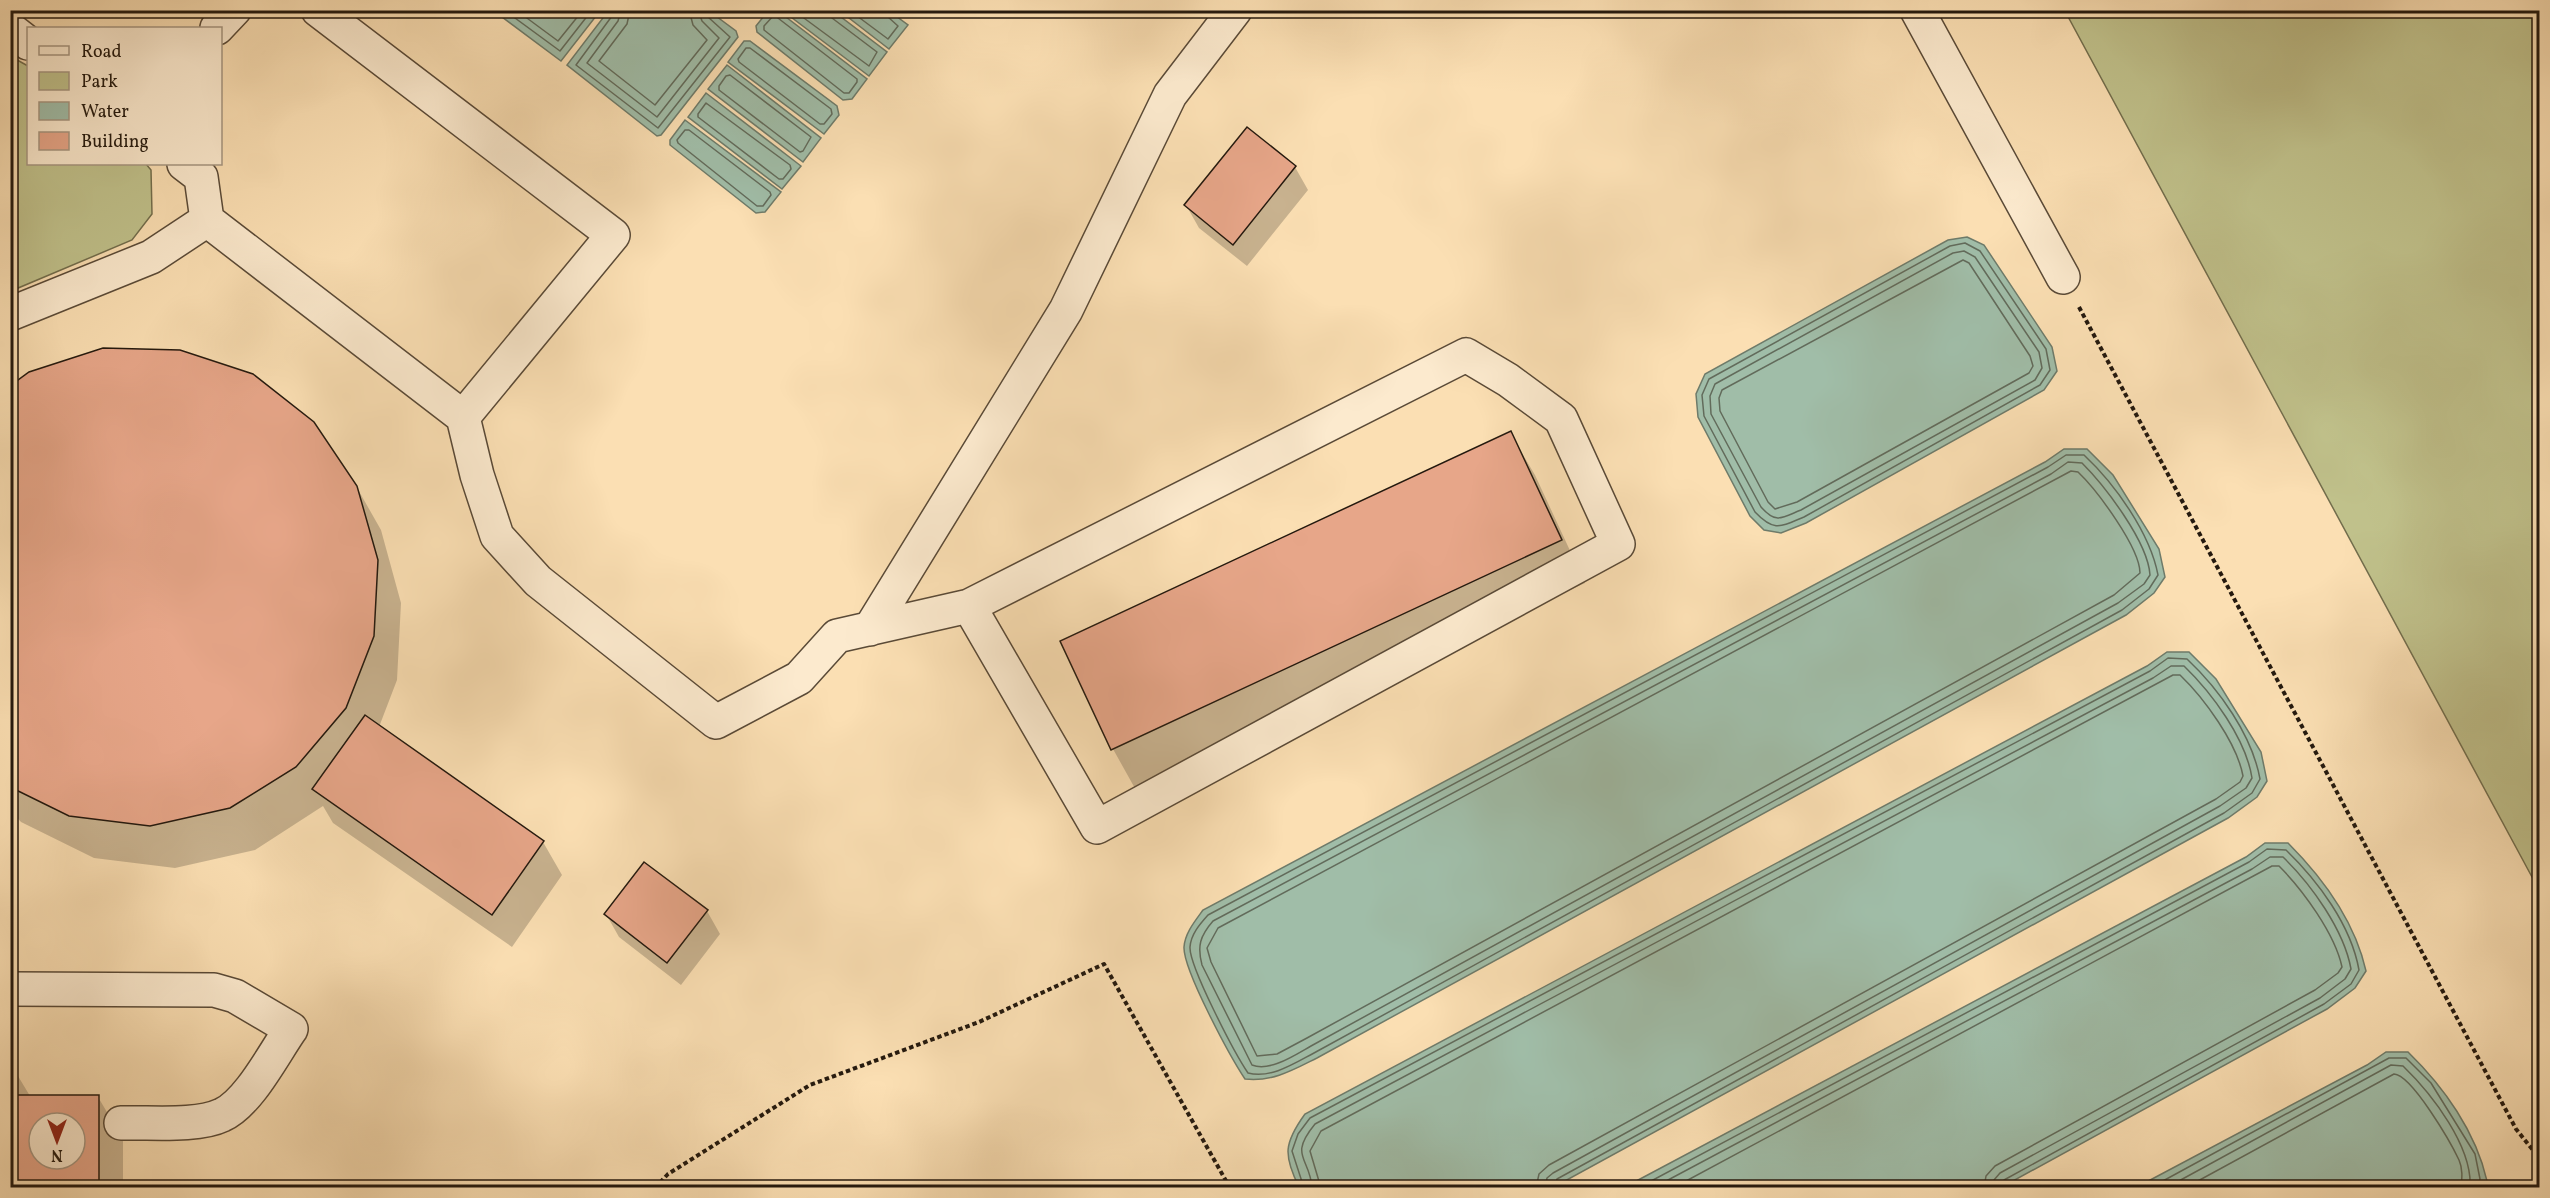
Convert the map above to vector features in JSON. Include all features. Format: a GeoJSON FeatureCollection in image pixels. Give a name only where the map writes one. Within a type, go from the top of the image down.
{"type":"FeatureCollection","features":[{"type":"Feature","properties":{"kind":"lane"},"geometry":{"type":"LineString","coordinates":[[219,27],[234,10]]}},
{"type":"Feature","properties":{"kind":"lane"},"geometry":{"type":"LineString","coordinates":[[318,10],[613,235],[463,417]]}},
{"type":"Feature","properties":{"kind":"lane"},"geometry":{"type":"LineString","coordinates":[[870,629],[1066,310],[1170,95],[1235,10]]}},
{"type":"Feature","properties":{"kind":"lane"},"geometry":{"type":"LineString","coordinates":[[1917,10],[2063,277]]}},
{"type":"Feature","properties":{"kind":"lane"},"geometry":{"type":"LineString","coordinates":[[10,29],[27,42]]}},
{"type":"Feature","properties":{"kind":"lane"},"geometry":{"type":"LineString","coordinates":[[185,165],[201,177],[207,220],[463,417],[477,475],[497,536],[538,581],[716,722],[799,678],[837,636],[969,606],[1466,355],[1508,380],[1560,418],[1618,544],[1097,827],[969,606]]}},
{"type":"Feature","properties":{"kind":"lane"},"geometry":{"type":"LineString","coordinates":[[10,314],[151,257],[207,220]]}},
{"type":"Feature","properties":{"kind":"lane"},"geometry":{"type":"LineString","coordinates":[[10,989],[214,990],[235,996],[291,1029],[243,1099],[224,1114],[201,1120],[121,1123]]}},
{"type":"Feature","properties":{"kind":"path"},"geometry":{"type":"LineString","coordinates":[[2063,277],[2516,1128],[2540,1159]]}},
{"type":"Feature","properties":{"kind":"path"},"geometry":{"type":"LineString","coordinates":[[655,1188],[668,1174],[810,1085],[979,1022],[1104,964],[1230,1188]]}},
{"type":"Feature","properties":{"kind":"green space"},"geometry":{"type":"Polygon","coordinates":[[[2065,11],[2539,11],[2539,890],[2065,11]]]}},
{"type":"Feature","properties":{"kind":"green space"},"geometry":{"type":"Polygon","coordinates":[[[10,56],[27,65],[27,165],[147,165],[151,170],[152,214],[132,240],[11,291],[10,56]]]}},
{"type":"Feature","properties":{"kind":"water"},"geometry":{"type":"Polygon","coordinates":[[[609,10],[709,11],[736,31],[738,37],[661,135],[657,136],[567,65],[609,10]]]}},
{"type":"Feature","properties":{"kind":"water"},"geometry":{"type":"Polygon","coordinates":[[[494,11],[600,11],[561,61],[494,11]]]}},
{"type":"Feature","properties":{"kind":"water"},"geometry":{"type":"Polygon","coordinates":[[[768,11],[778,11],[867,79],[852,99],[843,100],[757,32],[756,26],[768,11]]]}},
{"type":"Feature","properties":{"kind":"water"},"geometry":{"type":"Polygon","coordinates":[[[783,11],[833,11],[887,52],[869,76],[783,11]]]}},
{"type":"Feature","properties":{"kind":"water"},"geometry":{"type":"Polygon","coordinates":[[[840,11],[889,11],[908,25],[889,49],[840,11]]]}},
{"type":"Feature","properties":{"kind":"water"},"geometry":{"type":"Polygon","coordinates":[[[744,41],[750,41],[837,106],[839,115],[824,134],[728,62],[744,41]]]}},
{"type":"Feature","properties":{"kind":"water"},"geometry":{"type":"Polygon","coordinates":[[[727,65],[821,138],[803,162],[708,89],[727,65]]]}},
{"type":"Feature","properties":{"kind":"water"},"geometry":{"type":"Polygon","coordinates":[[[706,93],[801,166],[782,189],[688,117],[706,93]]]}},
{"type":"Feature","properties":{"kind":"water"},"geometry":{"type":"Polygon","coordinates":[[[685,120],[781,192],[765,212],[756,213],[670,145],[670,140],[685,120]]]}},
{"type":"Feature","properties":{"kind":"water"},"geometry":{"type":"Polygon","coordinates":[[[1967,237],[1984,245],[2052,347],[2057,371],[2044,390],[1806,523],[1781,533],[1764,530],[1750,516],[1698,417],[1696,394],[1705,374],[1948,240],[1967,237]]]}},
{"type":"Feature","properties":{"kind":"water"},"geometry":{"type":"Polygon","coordinates":[[[2064,449],[2087,449],[2113,475],[2159,549],[2165,577],[2154,593],[2126,615],[1317,1058],[1274,1077],[1245,1079],[1209,1014],[1186,958],[1184,947],[1186,937],[1203,910],[2045,462],[2064,449]]]}},
{"type":"Feature","properties":{"kind":"water"},"geometry":{"type":"Polygon","coordinates":[[[2167,652],[2189,652],[2216,679],[2261,752],[2267,781],[2257,797],[2228,818],[1554,1187],[1299,1187],[1290,1166],[1288,1149],[1293,1133],[1305,1114],[2147,666],[2167,652]]]}},
{"type":"Feature","properties":{"kind":"water"},"geometry":{"type":"Polygon","coordinates":[[[2265,843],[2288,843],[2325,886],[2346,918],[2366,971],[2355,988],[2327,1009],[2002,1187],[1625,1187],[2246,857],[2265,843]]]}},
{"type":"Feature","properties":{"kind":"water"},"geometry":{"type":"Polygon","coordinates":[[[2386,1052],[2408,1052],[2446,1095],[2475,1145],[2487,1181],[2482,1187],[2137,1187],[2367,1065],[2386,1052]]]}},
{"type":"Feature","properties":{"kind":"building"},"geometry":{"type":"Polygon","coordinates":[[[1247,127],[1296,166],[1233,245],[1184,205],[1247,127]]]}},
{"type":"Feature","properties":{"kind":"building"},"geometry":{"type":"Polygon","coordinates":[[[103,348],[180,350],[253,374],[314,422],[357,486],[378,560],[374,636],[346,708],[296,767],[230,808],[150,826],[69,816],[10,787],[10,386],[29,372],[103,348]]]}},
{"type":"Feature","properties":{"kind":"building"},"geometry":{"type":"Polygon","coordinates":[[[1511,431],[1562,540],[1111,750],[1060,641],[1511,431]]]}},
{"type":"Feature","properties":{"kind":"building"},"geometry":{"type":"Polygon","coordinates":[[[365,715],[544,841],[492,915],[312,789],[365,715]]]}},
{"type":"Feature","properties":{"kind":"building"},"geometry":{"type":"Polygon","coordinates":[[[644,862],[708,910],[667,963],[604,914],[644,862]]]}},
{"type":"Feature","properties":{"kind":"building"},"geometry":{"type":"Polygon","coordinates":[[[10,1070],[16,1070],[16,1095],[99,1095],[99,1188],[10,1188],[10,1070]]]}}]}
